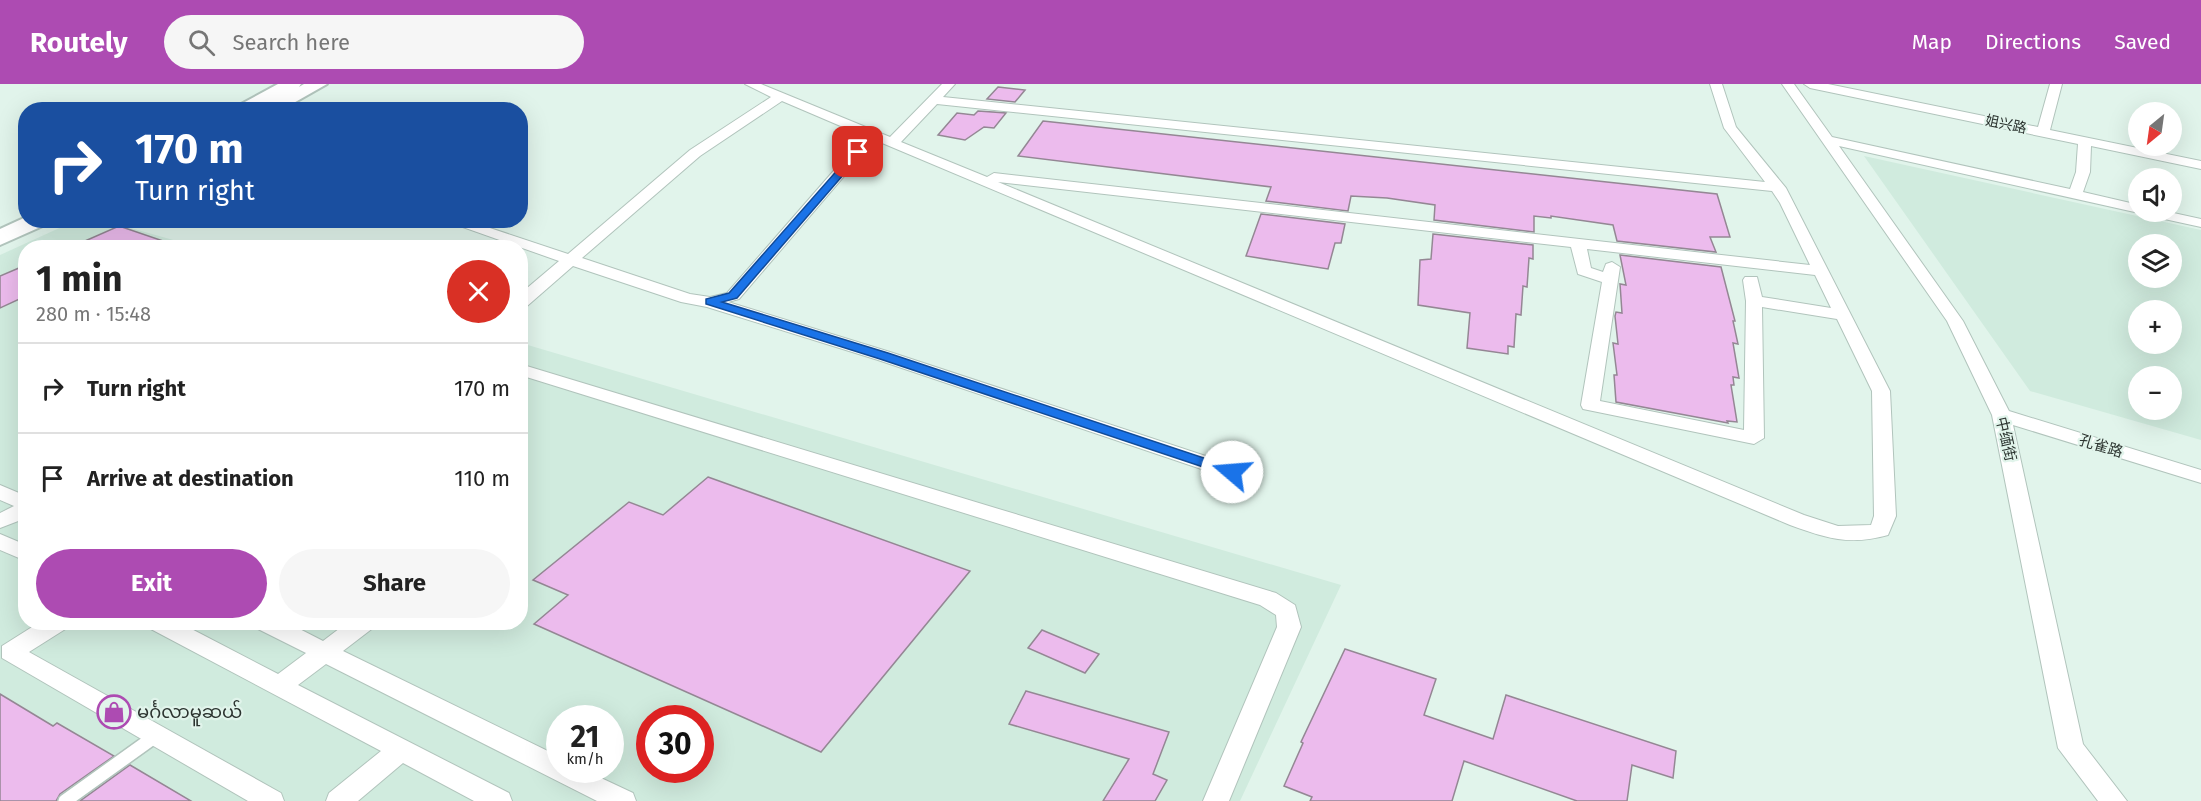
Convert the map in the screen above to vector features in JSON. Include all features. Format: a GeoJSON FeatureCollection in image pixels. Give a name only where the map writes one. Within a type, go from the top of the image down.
{"type":"FeatureCollection","features":[{"type":"Feature","properties":{"kind":"street"},"geometry":{"type":"LineString","coordinates":[[255,102],[292,84]]}},
{"type":"Feature","properties":{"kind":"street"},"geometry":{"type":"LineString","coordinates":[[283,102],[318,84]]}},
{"type":"Feature","properties":{"kind":"street"},"geometry":{"type":"LineString","coordinates":[[751,84],[1797,520],[1829,531],[1860,537],[1880,530],[1885,516],[1881,391],[1842,315],[1823,271],[1779,188],[1730,128],[1716,84]]}},
{"type":"Feature","properties":{"kind":"street"},"geometry":{"type":"LineString","coordinates":[[892,142],[950,84]]}},
{"type":"Feature","properties":{"kind":"street","name":"中缅街"},"geometry":{"type":"LineString","coordinates":[[1788,84],[1954,321],[2001,415],[2071,748],[2114,801]]}},
{"type":"Feature","properties":{"kind":"street","name":"姐兴路"},"geometry":{"type":"LineString","coordinates":[[1810,84],[2201,165]]}},
{"type":"Feature","properties":{"kind":"street"},"geometry":{"type":"LineString","coordinates":[[2043,132],[2056,84]]}},
{"type":"Feature","properties":{"kind":"street"},"geometry":{"type":"LineString","coordinates":[[528,296],[695,153],[781,96]]}},
{"type":"Feature","properties":{"kind":"street"},"geometry":{"type":"LineString","coordinates":[[935,100],[1779,188]]}},
{"type":"Feature","properties":{"kind":"street"},"geometry":{"type":"LineString","coordinates":[[710,302],[733,296],[873,134]]}},
{"type":"Feature","properties":{"kind":"street"},"geometry":{"type":"LineString","coordinates":[[1828,140],[2128,207]]}},
{"type":"Feature","properties":{"kind":"street"},"geometry":{"type":"LineString","coordinates":[[2075,195],[2083,172],[2085,141]]}},
{"type":"Feature","properties":{"kind":"street"},"geometry":{"type":"LineString","coordinates":[[973,175],[1577,241],[1823,271]]}},
{"type":"Feature","properties":{"kind":"street"},"geometry":{"type":"LineString","coordinates":[[0,224],[18,216]]}},
{"type":"Feature","properties":{"kind":"street"},"geometry":{"type":"LineString","coordinates":[[2182,219],[2201,223]]}},
{"type":"Feature","properties":{"kind":"street"},"geometry":{"type":"LineString","coordinates":[[0,238],[21,228]]}},
{"type":"Feature","properties":{"kind":"street"},"geometry":{"type":"LineString","coordinates":[[475,228],[512,240]]}},
{"type":"Feature","properties":{"kind":"street"},"geometry":{"type":"LineString","coordinates":[[1577,241],[1584,271],[1611,273],[1590,405],[1754,438],[1754,301],[1751,280]]}},
{"type":"Feature","properties":{"kind":"street"},"geometry":{"type":"LineString","coordinates":[[528,245],[687,298],[710,302],[884,356],[1232,472]]}},
{"type":"Feature","properties":{"kind":"street"},"geometry":{"type":"LineString","coordinates":[[1754,301],[1842,315]]}},
{"type":"Feature","properties":{"kind":"street"},"geometry":{"type":"LineString","coordinates":[[528,371],[1268,599],[1278,605],[1287,611],[1288,627],[1216,801]]}},
{"type":"Feature","properties":{"kind":"street","name":"孔雀路"},"geometry":{"type":"LineString","coordinates":[[2001,415],[2201,477]]}},
{"type":"Feature","properties":{"kind":"street"},"geometry":{"type":"LineString","coordinates":[[0,492],[18,500]]}},
{"type":"Feature","properties":{"kind":"street"},"geometry":{"type":"LineString","coordinates":[[0,521],[18,513]]}},
{"type":"Feature","properties":{"kind":"street"},"geometry":{"type":"LineString","coordinates":[[0,541],[18,550]]}},
{"type":"Feature","properties":{"kind":"street"},"geometry":{"type":"LineString","coordinates":[[5,655],[46,630]]}},
{"type":"Feature","properties":{"kind":"street"},"geometry":{"type":"LineString","coordinates":[[172,630],[499,801]]}},
{"type":"Feature","properties":{"kind":"street"},"geometry":{"type":"LineString","coordinates":[[280,630],[546,762]]}},
{"type":"Feature","properties":{"kind":"street"},"geometry":{"type":"LineString","coordinates":[[279,686],[354,630]]}},
{"type":"Feature","properties":{"kind":"street"},"geometry":{"type":"LineString","coordinates":[[5,655],[157,735],[271,801]]}},
{"type":"Feature","properties":{"kind":"street"},"geometry":{"type":"LineString","coordinates":[[339,801],[401,750]]}},
{"type":"Feature","properties":{"kind":"street"},"geometry":{"type":"LineString","coordinates":[[588,783],[623,801]]}},
{"type":"Feature","properties":{"kind":"lane"},"geometry":{"type":"LineString","coordinates":[[65,801],[157,735]]}},
{"type":"Feature","properties":{"kind":"shaded area"},"geometry":{"type":"Polygon","coordinates":[[[1864,156],[2128,214],[2128,222],[2165,222],[2201,230],[2201,440],[2131,420],[2182,420],[2182,366],[2128,366],[2128,419],[2030,391],[1864,156]]]}},
{"type":"Feature","properties":{"kind":"shaded area"},"geometry":{"type":"Polygon","coordinates":[[[59,228],[131,228],[173,240],[33,240],[59,228]]]}},
{"type":"Feature","properties":{"kind":"shaded area"},"geometry":{"type":"Polygon","coordinates":[[[18,247],[18,630],[528,630],[528,345],[1341,585],[1240,801],[0,801],[0,255],[18,247]]]}},
{"type":"Feature","properties":{"kind":"building"},"geometry":{"type":"Polygon","coordinates":[[[998,87],[1025,90],[1015,102],[987,99],[998,87]]]}},
{"type":"Feature","properties":{"kind":"building"},"geometry":{"type":"Polygon","coordinates":[[[978,111],[1006,113],[994,128],[984,127],[965,140],[938,135],[957,113],[974,115],[978,111]]]}},
{"type":"Feature","properties":{"kind":"building"},"geometry":{"type":"Polygon","coordinates":[[[1043,121],[1717,194],[1730,237],[1710,237],[1716,252],[1617,241],[1613,225],[1551,216],[1551,218],[1534,216],[1534,232],[1434,220],[1435,205],[1387,198],[1351,196],[1348,211],[1266,201],[1271,187],[1018,156],[1043,121]]]}},
{"type":"Feature","properties":{"kind":"building"},"geometry":{"type":"Polygon","coordinates":[[[1261,214],[1345,224],[1341,243],[1335,243],[1328,269],[1246,256],[1261,214]]]}},
{"type":"Feature","properties":{"kind":"building"},"geometry":{"type":"Polygon","coordinates":[[[114,228],[125,228],[160,240],[87,240],[114,228]]]}},
{"type":"Feature","properties":{"kind":"building"},"geometry":{"type":"Polygon","coordinates":[[[1433,234],[1533,245],[1533,259],[1529,258],[1527,287],[1523,286],[1521,315],[1516,314],[1514,347],[1508,346],[1508,354],[1467,348],[1470,313],[1418,305],[1420,260],[1431,259],[1433,234]]]}},
{"type":"Feature","properties":{"kind":"building"},"geometry":{"type":"Polygon","coordinates":[[[1620,255],[1721,267],[1735,321],[1733,321],[1738,344],[1733,343],[1739,378],[1733,377],[1734,385],[1731,385],[1737,422],[1727,421],[1728,423],[1616,402],[1614,375],[1617,375],[1613,343],[1618,344],[1615,316],[1616,312],[1622,313],[1620,284],[1626,285],[1620,255]]]}},
{"type":"Feature","properties":{"kind":"building"},"geometry":{"type":"Polygon","coordinates":[[[18,268],[18,300],[0,308],[0,276],[18,268]]]}},
{"type":"Feature","properties":{"kind":"building"},"geometry":{"type":"Polygon","coordinates":[[[708,477],[970,571],[821,752],[534,624],[568,595],[533,580],[629,502],[663,515],[708,477]]]}},
{"type":"Feature","properties":{"kind":"building"},"geometry":{"type":"Polygon","coordinates":[[[1042,630],[1099,654],[1085,673],[1028,648],[1042,630]]]}},
{"type":"Feature","properties":{"kind":"building"},"geometry":{"type":"Polygon","coordinates":[[[1345,649],[1436,679],[1424,715],[1493,739],[1506,695],[1676,751],[1673,778],[1632,765],[1627,801],[1577,801],[1464,761],[1452,801],[1310,801],[1312,797],[1284,786],[1303,743],[1301,742],[1345,649]]]}},
{"type":"Feature","properties":{"kind":"building"},"geometry":{"type":"Polygon","coordinates":[[[1026,691],[1169,732],[1153,774],[1167,780],[1155,801],[1103,801],[1129,759],[1009,724],[1026,691]]]}},
{"type":"Feature","properties":{"kind":"building"},"geometry":{"type":"Polygon","coordinates":[[[0,694],[53,726],[57,723],[114,756],[60,794],[56,801],[0,801],[0,694]]]}},
{"type":"Feature","properties":{"kind":"building"},"geometry":{"type":"Polygon","coordinates":[[[130,765],[191,801],[80,801],[130,765]]]}},
{"type":"Feature","properties":{"kind":"place","name":"မင်္ဂလာမူဆယ်"},"geometry":{"type":"Point","coordinates":[114,712]}},
{"type":"Feature","properties":{"kind":"route"},"geometry":{"type":"LineString","coordinates":[[858,152],[733,296],[710,302],[884,356],[1232,472]]}}]}
